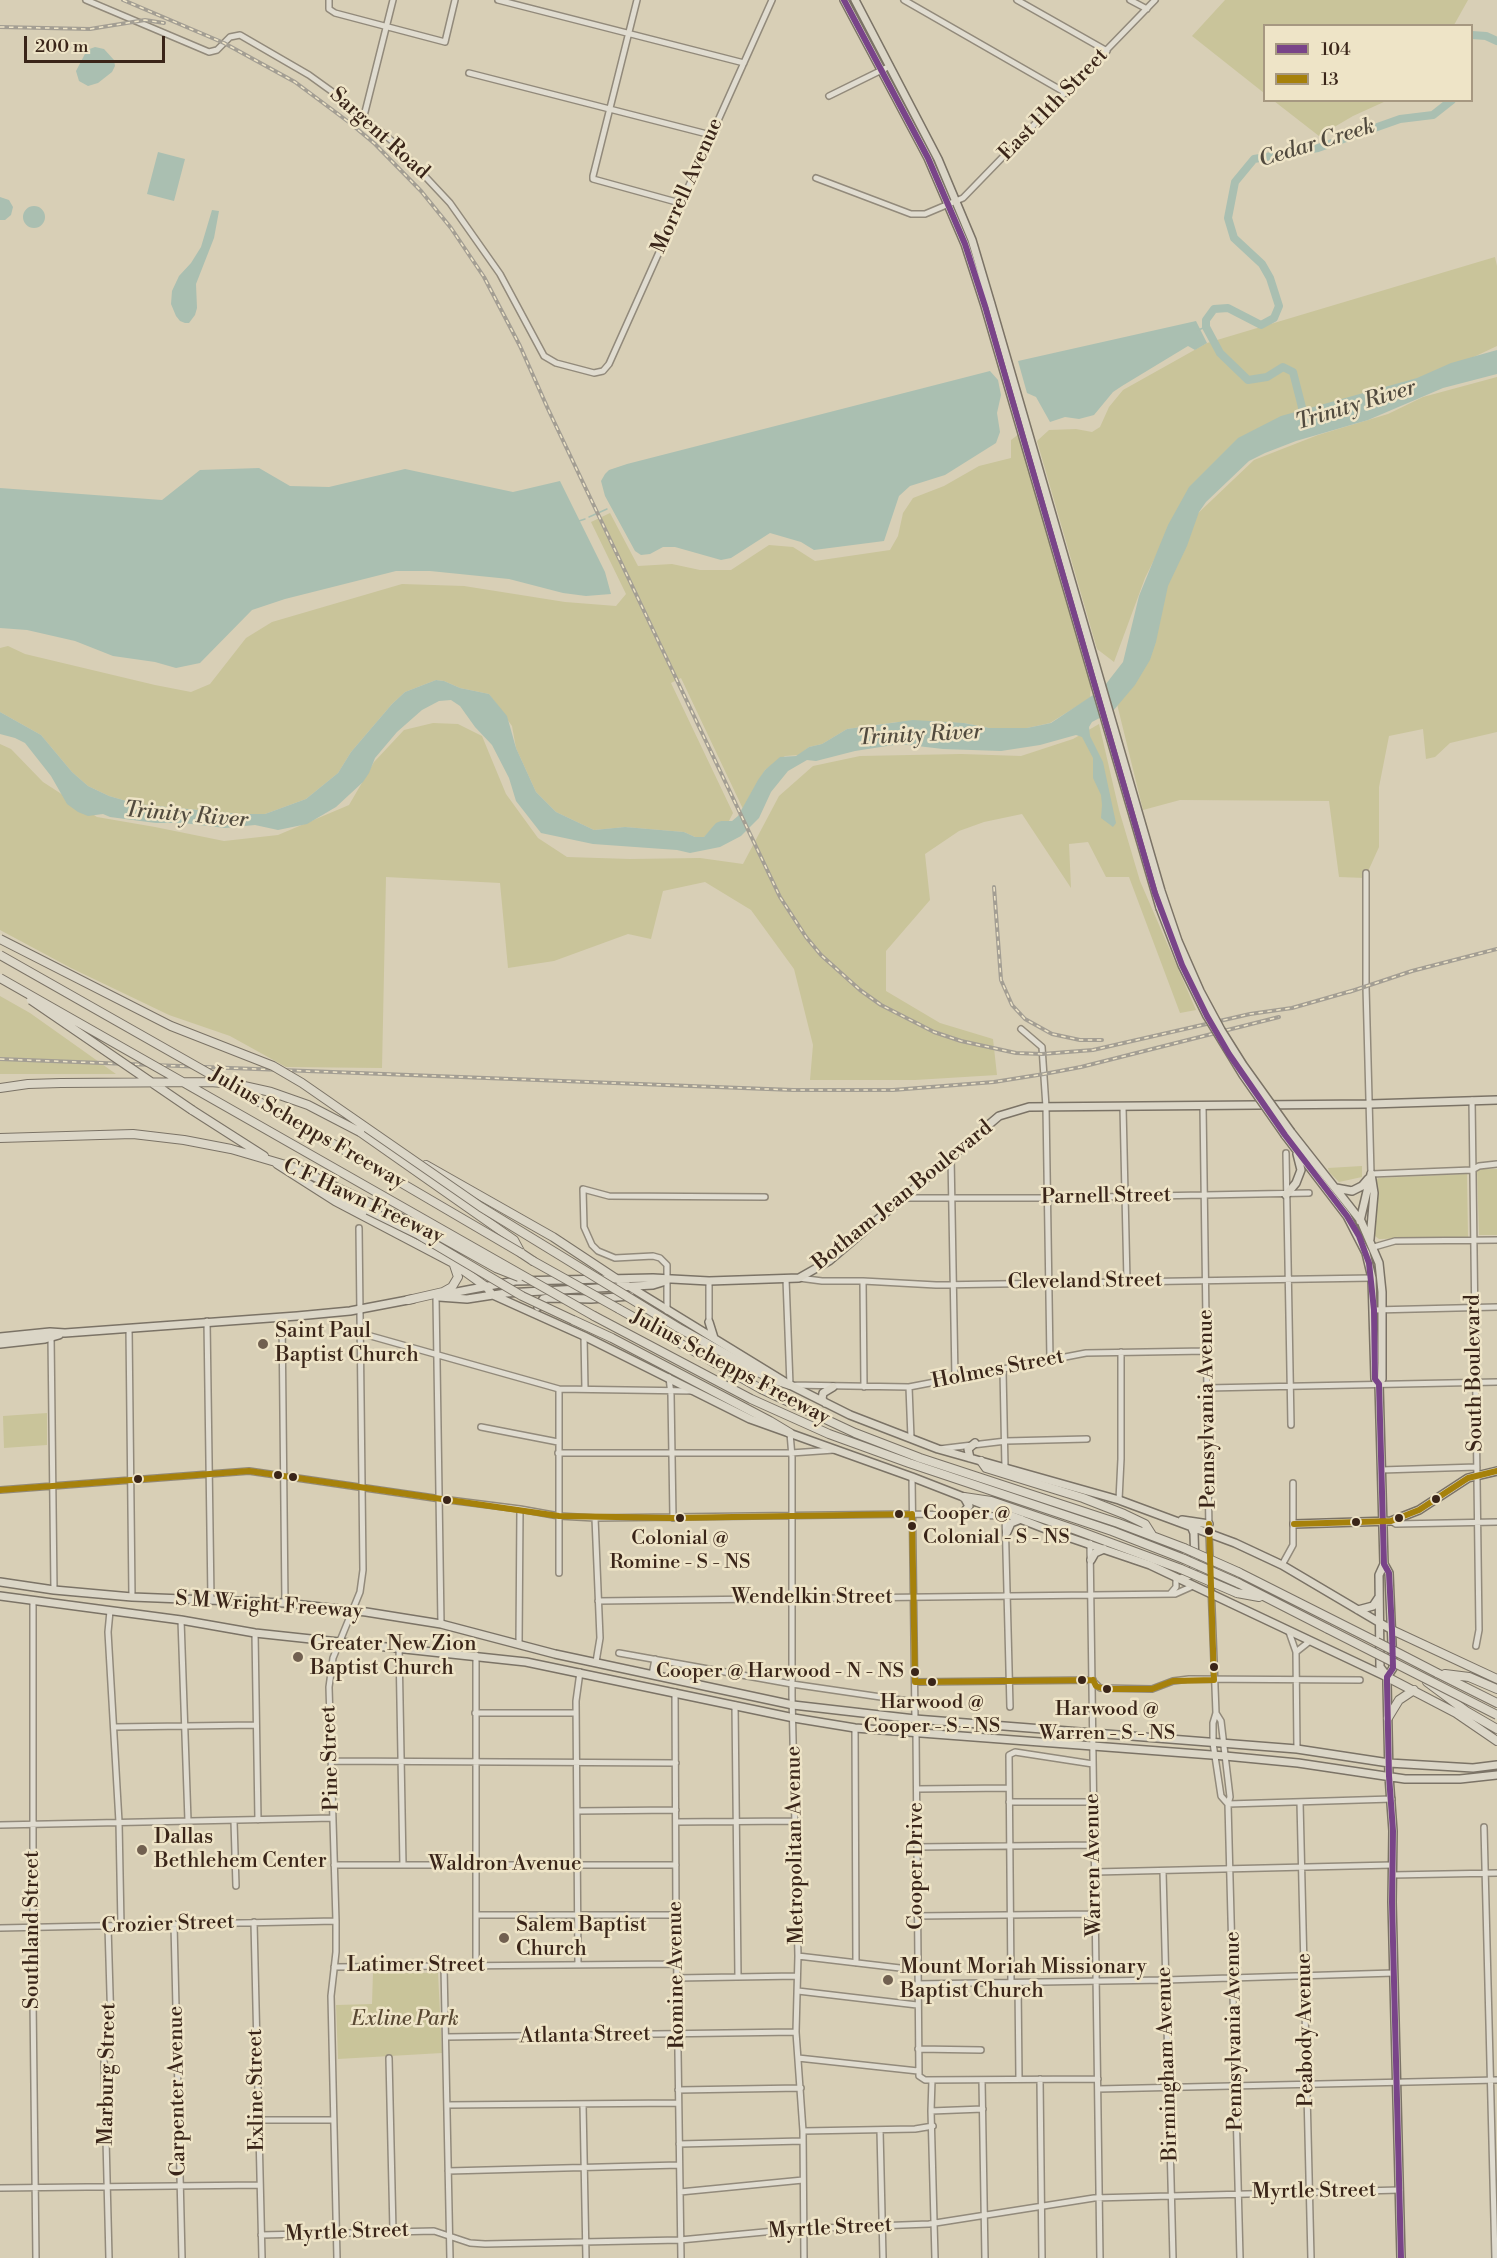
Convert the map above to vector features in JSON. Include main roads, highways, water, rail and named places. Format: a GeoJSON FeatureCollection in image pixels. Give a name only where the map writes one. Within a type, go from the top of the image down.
{"type":"FeatureCollection","features":[{"type":"Feature","properties":{"kind":"highway"},"geometry":{"type":"LineString","coordinates":[[0,939],[171,1026],[273,1066],[302,1083],[501,1220],[678,1327],[769,1378],[790,1385]]}},
{"type":"Feature","properties":{"kind":"highway","name":"Julius Schepps Freeway"},"geometry":{"type":"LineString","coordinates":[[0,955],[761,1389],[855,1433],[920,1458],[1152,1535],[1184,1548],[1333,1619],[1497,1703]]}},
{"type":"Feature","properties":{"kind":"highway"},"geometry":{"type":"LineString","coordinates":[[0,978],[192,1110],[307,1185],[453,1263],[485,1286]]}},
{"type":"Feature","properties":{"kind":"highway","name":"Julius Schepps Freeway"},"geometry":{"type":"LineString","coordinates":[[0,978],[594,1316],[719,1383],[821,1431],[884,1455],[1128,1537],[1184,1559],[1269,1598],[1497,1715]]}},
{"type":"Feature","properties":{"kind":"highway","name":"C F Hawn Freeway"},"geometry":{"type":"LineString","coordinates":[[0,1088],[28,1084],[210,1082],[247,1086],[283,1095],[319,1110],[360,1132],[514,1240],[520,1253]]}},
{"type":"Feature","properties":{"kind":"highway","name":"C F Hawn Freeway"},"geometry":{"type":"LineString","coordinates":[[0,1138],[106,1133],[133,1134],[231,1149],[296,1168],[437,1235],[496,1268],[540,1284]]}},
{"type":"Feature","properties":{"kind":"highway"},"geometry":{"type":"LineString","coordinates":[[396,1148],[533,1226],[615,1278]]}},
{"type":"Feature","properties":{"kind":"highway"},"geometry":{"type":"LineString","coordinates":[[281,1167],[419,1236],[522,1296],[612,1338],[770,1420],[790,1433]]}},
{"type":"Feature","properties":{"kind":"highway"},"geometry":{"type":"LineString","coordinates":[[408,1300],[442,1292],[455,1285],[458,1277],[453,1263]]}},
{"type":"Feature","properties":{"kind":"highway"},"geometry":{"type":"LineString","coordinates":[[981,1461],[986,1468],[1083,1498],[1124,1514],[1145,1524],[1152,1535]]}},
{"type":"Feature","properties":{"kind":"highway"},"geometry":{"type":"LineString","coordinates":[[964,1497],[991,1502],[1076,1530],[1181,1569],[1237,1593],[1269,1598]]}},
{"type":"Feature","properties":{"kind":"highway"},"geometry":{"type":"LineString","coordinates":[[1392,1629],[1497,1678]]}},
{"type":"Feature","properties":{"kind":"highway"},"geometry":{"type":"LineString","coordinates":[[1414,1672],[1466,1711],[1497,1729]]}},
{"type":"Feature","properties":{"kind":"highway"},"geometry":{"type":"LineString","coordinates":[[1437,1673],[1469,1677],[1497,1689]]}},
{"type":"Feature","properties":{"kind":"highway"},"geometry":{"type":"LineString","coordinates":[[1387,1677],[1456,1713],[1497,1741]]}},
{"type":"Feature","properties":{"kind":"highway"},"geometry":{"type":"LineString","coordinates":[[1388,1718],[1399,1700],[1414,1690]]}},
{"type":"Feature","properties":{"kind":"main road"},"geometry":{"type":"LineString","coordinates":[[858,1],[938,159],[972,240],[988,305],[1161,891],[1178,941],[1200,991],[1243,1065],[1288,1134],[1360,1221],[1374,1247],[1382,1280],[1382,1379],[1379,1384],[1381,1470],[1387,1521],[1384,1564],[1379,1575],[1380,1667],[1387,1677],[1389,1776],[1392,1799],[1401,2258]]}},
{"type":"Feature","properties":{"kind":"main road"},"geometry":{"type":"LineString","coordinates":[[846,4],[928,158],[965,243],[988,305]]}},
{"type":"Feature","properties":{"kind":"main road","name":"Botham Jean Boulevard"},"geometry":{"type":"LineString","coordinates":[[436,1297],[454,1291],[515,1281],[653,1278],[709,1281],[799,1278],[829,1261],[999,1116],[1021,1109],[1497,1100]]}},
{"type":"Feature","properties":{"kind":"main road"},"geometry":{"type":"LineString","coordinates":[[1286,1195],[1296,1183],[1300,1170],[1300,1159],[1288,1134]]}},
{"type":"Feature","properties":{"kind":"main road"},"geometry":{"type":"LineString","coordinates":[[1295,1149],[1347,1216],[1366,1253],[1372,1278],[1375,1379],[1379,1384]]}},
{"type":"Feature","properties":{"kind":"main road"},"geometry":{"type":"LineString","coordinates":[[1335,1188],[1346,1191],[1357,1189],[1371,1174]]}},
{"type":"Feature","properties":{"kind":"main road"},"geometry":{"type":"LineString","coordinates":[[1370,1239],[1374,1206],[1371,1174]]}},
{"type":"Feature","properties":{"kind":"main road"},"geometry":{"type":"LineString","coordinates":[[1357,1232],[1371,1174]]}},
{"type":"Feature","properties":{"kind":"main road"},"geometry":{"type":"LineString","coordinates":[[1360,1221],[1374,1206]]}},
{"type":"Feature","properties":{"kind":"main road"},"geometry":{"type":"LineString","coordinates":[[1347,1216],[1360,1221]]}},
{"type":"Feature","properties":{"kind":"main road","name":"Julius Schepps Freeway"},"geometry":{"type":"LineString","coordinates":[[615,1278],[790,1385],[825,1403],[938,1449],[1119,1500],[1209,1533],[1282,1565],[1392,1629]]}},
{"type":"Feature","properties":{"kind":"main road"},"geometry":{"type":"LineString","coordinates":[[0,1337],[282,1317],[359,1310],[436,1297],[467,1299],[506,1293],[653,1285],[667,1280]]}},
{"type":"Feature","properties":{"kind":"main road"},"geometry":{"type":"LineString","coordinates":[[509,1302],[506,1293],[515,1281]]}},
{"type":"Feature","properties":{"kind":"main road","name":"Julius Schepps Freeway"},"geometry":{"type":"LineString","coordinates":[[485,1286],[493,1295],[669,1377],[750,1419],[912,1477],[1005,1514],[1150,1565],[1387,1677]]}},
{"type":"Feature","properties":{"kind":"main road"},"geometry":{"type":"LineString","coordinates":[[538,1315],[540,1303],[548,1298],[619,1298],[641,1295]]}},
{"type":"Feature","properties":{"kind":"main road"},"geometry":{"type":"LineString","coordinates":[[703,1332],[710,1322],[716,1340]]}},
{"type":"Feature","properties":{"kind":"main road"},"geometry":{"type":"LineString","coordinates":[[0,1344],[51,1334]]}},
{"type":"Feature","properties":{"kind":"main road"},"geometry":{"type":"LineString","coordinates":[[825,1403],[823,1393],[833,1386]]}},
{"type":"Feature","properties":{"kind":"main road"},"geometry":{"type":"LineString","coordinates":[[970,1458],[968,1449],[975,1443]]}},
{"type":"Feature","properties":{"kind":"main road"},"geometry":{"type":"LineString","coordinates":[[1294,1524],[1387,1521],[1419,1510],[1477,1471],[1497,1471]]}},
{"type":"Feature","properties":{"kind":"main road"},"geometry":{"type":"LineString","coordinates":[[954,1515],[964,1512],[969,1506],[964,1497]]}},
{"type":"Feature","properties":{"kind":"main road"},"geometry":{"type":"LineString","coordinates":[[1170,1518],[1209,1524]]}},
{"type":"Feature","properties":{"kind":"main road"},"geometry":{"type":"LineString","coordinates":[[1007,1532],[1011,1523],[1021,1519]]}},
{"type":"Feature","properties":{"kind":"main road"},"geometry":{"type":"LineString","coordinates":[[1178,1578],[1190,1575],[1196,1566],[1194,1533],[1191,1526]]}},
{"type":"Feature","properties":{"kind":"main road"},"geometry":{"type":"LineString","coordinates":[[1091,1560],[1095,1553],[1104,1549]]}},
{"type":"Feature","properties":{"kind":"main road"},"geometry":{"type":"LineString","coordinates":[[1384,1564],[1389,1573],[1392,1629],[1393,1668],[1387,1677]]}},
{"type":"Feature","properties":{"kind":"main road","name":"S M Wright Freeway"},"geometry":{"type":"LineString","coordinates":[[0,1582],[54,1590],[132,1597],[285,1603],[353,1610],[441,1624],[652,1675],[793,1705],[915,1719],[1298,1749],[1389,1763],[1473,1768],[1497,1765]]}},
{"type":"Feature","properties":{"kind":"main road","name":"S M Wright Freeway"},"geometry":{"type":"LineString","coordinates":[[0,1596],[181,1620],[255,1633],[476,1655],[580,1672],[794,1718],[855,1728],[1225,1756],[1437,1780],[1497,1775]]}},
{"type":"Feature","properties":{"kind":"main road"},"geometry":{"type":"LineString","coordinates":[[1358,1610],[1369,1608],[1379,1597]]}},
{"type":"Feature","properties":{"kind":"water"},"geometry":{"type":"Polygon","coordinates":[[[95,47],[104,49],[114,60],[115,66],[112,72],[98,83],[88,86],[79,81],[76,71],[87,50],[95,47]]]}},
{"type":"Feature","properties":{"kind":"water"},"geometry":{"type":"Polygon","coordinates":[[[158,152],[185,159],[174,201],[147,194],[158,152]]]}},
{"type":"Feature","properties":{"kind":"water"},"geometry":{"type":"Polygon","coordinates":[[[0,197],[9,200],[13,207],[11,215],[5,220],[0,220],[0,197]]]}},
{"type":"Feature","properties":{"kind":"water"},"geometry":{"type":"Polygon","coordinates":[[[34,206],[42,209],[45,217],[42,225],[34,228],[26,225],[23,217],[26,209],[34,206]]]}},
{"type":"Feature","properties":{"kind":"water"},"geometry":{"type":"Polygon","coordinates":[[[212,210],[219,211],[214,238],[196,284],[195,315],[189,323],[185,323],[176,316],[171,304],[172,291],[179,276],[201,247],[212,210]]]}},
{"type":"Feature","properties":{"kind":"water"},"geometry":{"type":"Polygon","coordinates":[[[1196,321],[1207,343],[1195,350],[1188,346],[1122,386],[1113,392],[1094,415],[1079,419],[1065,417],[1050,422],[1036,397],[1027,393],[1018,361],[1196,321]]]}},
{"type":"Feature","properties":{"kind":"water","name":"Trinity River"},"geometry":{"type":"Polygon","coordinates":[[[1497,350],[1497,374],[1443,388],[1368,420],[1296,441],[1265,453],[1249,461],[1206,502],[1199,512],[1187,546],[1168,586],[1150,660],[1135,685],[1113,711],[1092,722],[1089,727],[1090,736],[1103,762],[1116,823],[1113,827],[1101,818],[1101,795],[1093,778],[1093,758],[1082,737],[1076,735],[1040,745],[1001,751],[943,749],[900,744],[855,751],[816,761],[807,760],[788,771],[771,792],[759,818],[741,836],[720,847],[690,853],[593,844],[541,833],[516,801],[509,778],[492,745],[460,706],[451,700],[439,701],[422,710],[397,732],[375,758],[363,782],[336,807],[307,824],[278,830],[255,825],[225,828],[183,823],[156,823],[103,814],[88,816],[67,804],[51,776],[25,743],[0,734],[0,712],[41,735],[72,772],[88,786],[109,796],[137,804],[239,814],[265,814],[306,799],[338,773],[351,752],[405,692],[436,680],[444,681],[460,688],[489,694],[507,716],[516,748],[536,792],[556,812],[594,830],[625,827],[684,832],[695,837],[704,837],[716,823],[732,821],[738,816],[765,770],[780,757],[796,756],[809,747],[822,744],[847,729],[913,720],[964,723],[989,728],[1027,728],[1051,723],[1102,689],[1123,662],[1139,596],[1168,525],[1189,487],[1238,438],[1281,416],[1417,378],[1451,363],[1497,350]]]}},
{"type":"Feature","properties":{"kind":"water"},"geometry":{"type":"Polygon","coordinates":[[[990,371],[998,380],[1001,395],[997,413],[1000,432],[996,443],[945,475],[910,486],[899,496],[884,541],[814,550],[801,542],[770,533],[731,558],[721,560],[675,547],[663,547],[650,554],[641,555],[635,551],[605,496],[601,481],[605,474],[609,470],[627,464],[990,371]]]}},
{"type":"Feature","properties":{"kind":"water"},"geometry":{"type":"Polygon","coordinates":[[[259,468],[290,486],[329,487],[405,469],[513,492],[560,481],[605,572],[611,594],[586,596],[563,593],[509,579],[430,571],[396,571],[285,599],[252,610],[200,663],[176,668],[155,662],[113,656],[75,641],[27,630],[0,628],[0,488],[162,500],[200,470],[259,468]]]}},
{"type":"Feature","properties":{"kind":"waterway","name":"Cedar Creek"},"geometry":{"type":"LineString","coordinates":[[1473,35],[1486,36],[1497,41]]}},
{"type":"Feature","properties":{"kind":"waterway","name":"Cedar Creek"},"geometry":{"type":"LineString","coordinates":[[1305,419],[1293,372],[1283,367],[1267,377],[1248,380],[1220,353],[1206,327],[1206,320],[1214,309],[1228,308],[1261,325],[1274,318],[1279,306],[1270,278],[1262,264],[1234,238],[1228,218],[1235,182],[1254,159],[1318,148],[1400,119],[1433,115],[1449,102]]}},
{"type":"Feature","properties":{"kind":"waterway"},"geometry":{"type":"LineString","coordinates":[[1198,330],[1206,327]]}},
{"type":"Feature","properties":{"kind":"waterway"},"geometry":{"type":"LineString","coordinates":[[589,517],[607,509]]}},
{"type":"Feature","properties":{"kind":"waterway"},"geometry":{"type":"LineString","coordinates":[[579,521],[585,519]]}},
{"type":"Feature","properties":{"kind":"railway"},"geometry":{"type":"LineString","coordinates":[[123,0],[224,43],[295,82],[375,144],[421,191],[451,228],[484,277],[520,346],[780,897],[806,937],[821,955],[860,990],[881,1005],[934,1032],[961,1041],[1016,1053],[1042,1054],[1093,1050],[1250,1014],[1292,1008],[1355,990]]}},
{"type":"Feature","properties":{"kind":"railway"},"geometry":{"type":"LineString","coordinates":[[0,27],[90,29],[145,20],[164,23]]}},
{"type":"Feature","properties":{"kind":"railway"},"geometry":{"type":"LineString","coordinates":[[994,887],[1001,980],[1012,1005],[1025,1019],[1052,1034],[1080,1040],[1102,1040]]}},
{"type":"Feature","properties":{"kind":"railway"},"geometry":{"type":"LineString","coordinates":[[1349,992],[1412,971],[1497,949]]}},
{"type":"Feature","properties":{"kind":"railway"},"geometry":{"type":"LineString","coordinates":[[0,1059],[793,1090],[893,1090],[994,1082],[1044,1074],[1081,1067],[1279,1017]]}},
{"type":"Feature","properties":{"kind":"place","name":"Saint Paul Baptist Church"},"geometry":{"type":"Point","coordinates":[263,1344]}},
{"type":"Feature","properties":{"kind":"place","name":"Colonial @ Romine - S - NS"},"geometry":{"type":"Point","coordinates":[680,1518]}},
{"type":"Feature","properties":{"kind":"place","name":"Cooper @ Colonial - S - NS"},"geometry":{"type":"Point","coordinates":[912,1526]}},
{"type":"Feature","properties":{"kind":"place","name":"Greater New Zion Baptist Church"},"geometry":{"type":"Point","coordinates":[298,1657]}},
{"type":"Feature","properties":{"kind":"place","name":"Cooper @ Harwood - N - NS"},"geometry":{"type":"Point","coordinates":[915,1672]}},
{"type":"Feature","properties":{"kind":"place","name":"Harwood @ Cooper - S - NS"},"geometry":{"type":"Point","coordinates":[932,1682]}},
{"type":"Feature","properties":{"kind":"place","name":"Harwood @ Warren - S - NS"},"geometry":{"type":"Point","coordinates":[1107,1689]}},
{"type":"Feature","properties":{"kind":"place","name":"Dallas Bethlehem Center"},"geometry":{"type":"Point","coordinates":[142,1850]}},
{"type":"Feature","properties":{"kind":"place","name":"Salem Baptist Church"},"geometry":{"type":"Point","coordinates":[504,1938]}},
{"type":"Feature","properties":{"kind":"place","name":"Mount Moriah Missionary Baptist Church"},"geometry":{"type":"Point","coordinates":[888,1980]}},
{"type":"Feature","properties":{"kind":"park label","name":"Exline Park"},"geometry":{"type":"Point","coordinates":[405,2020]}}]}
